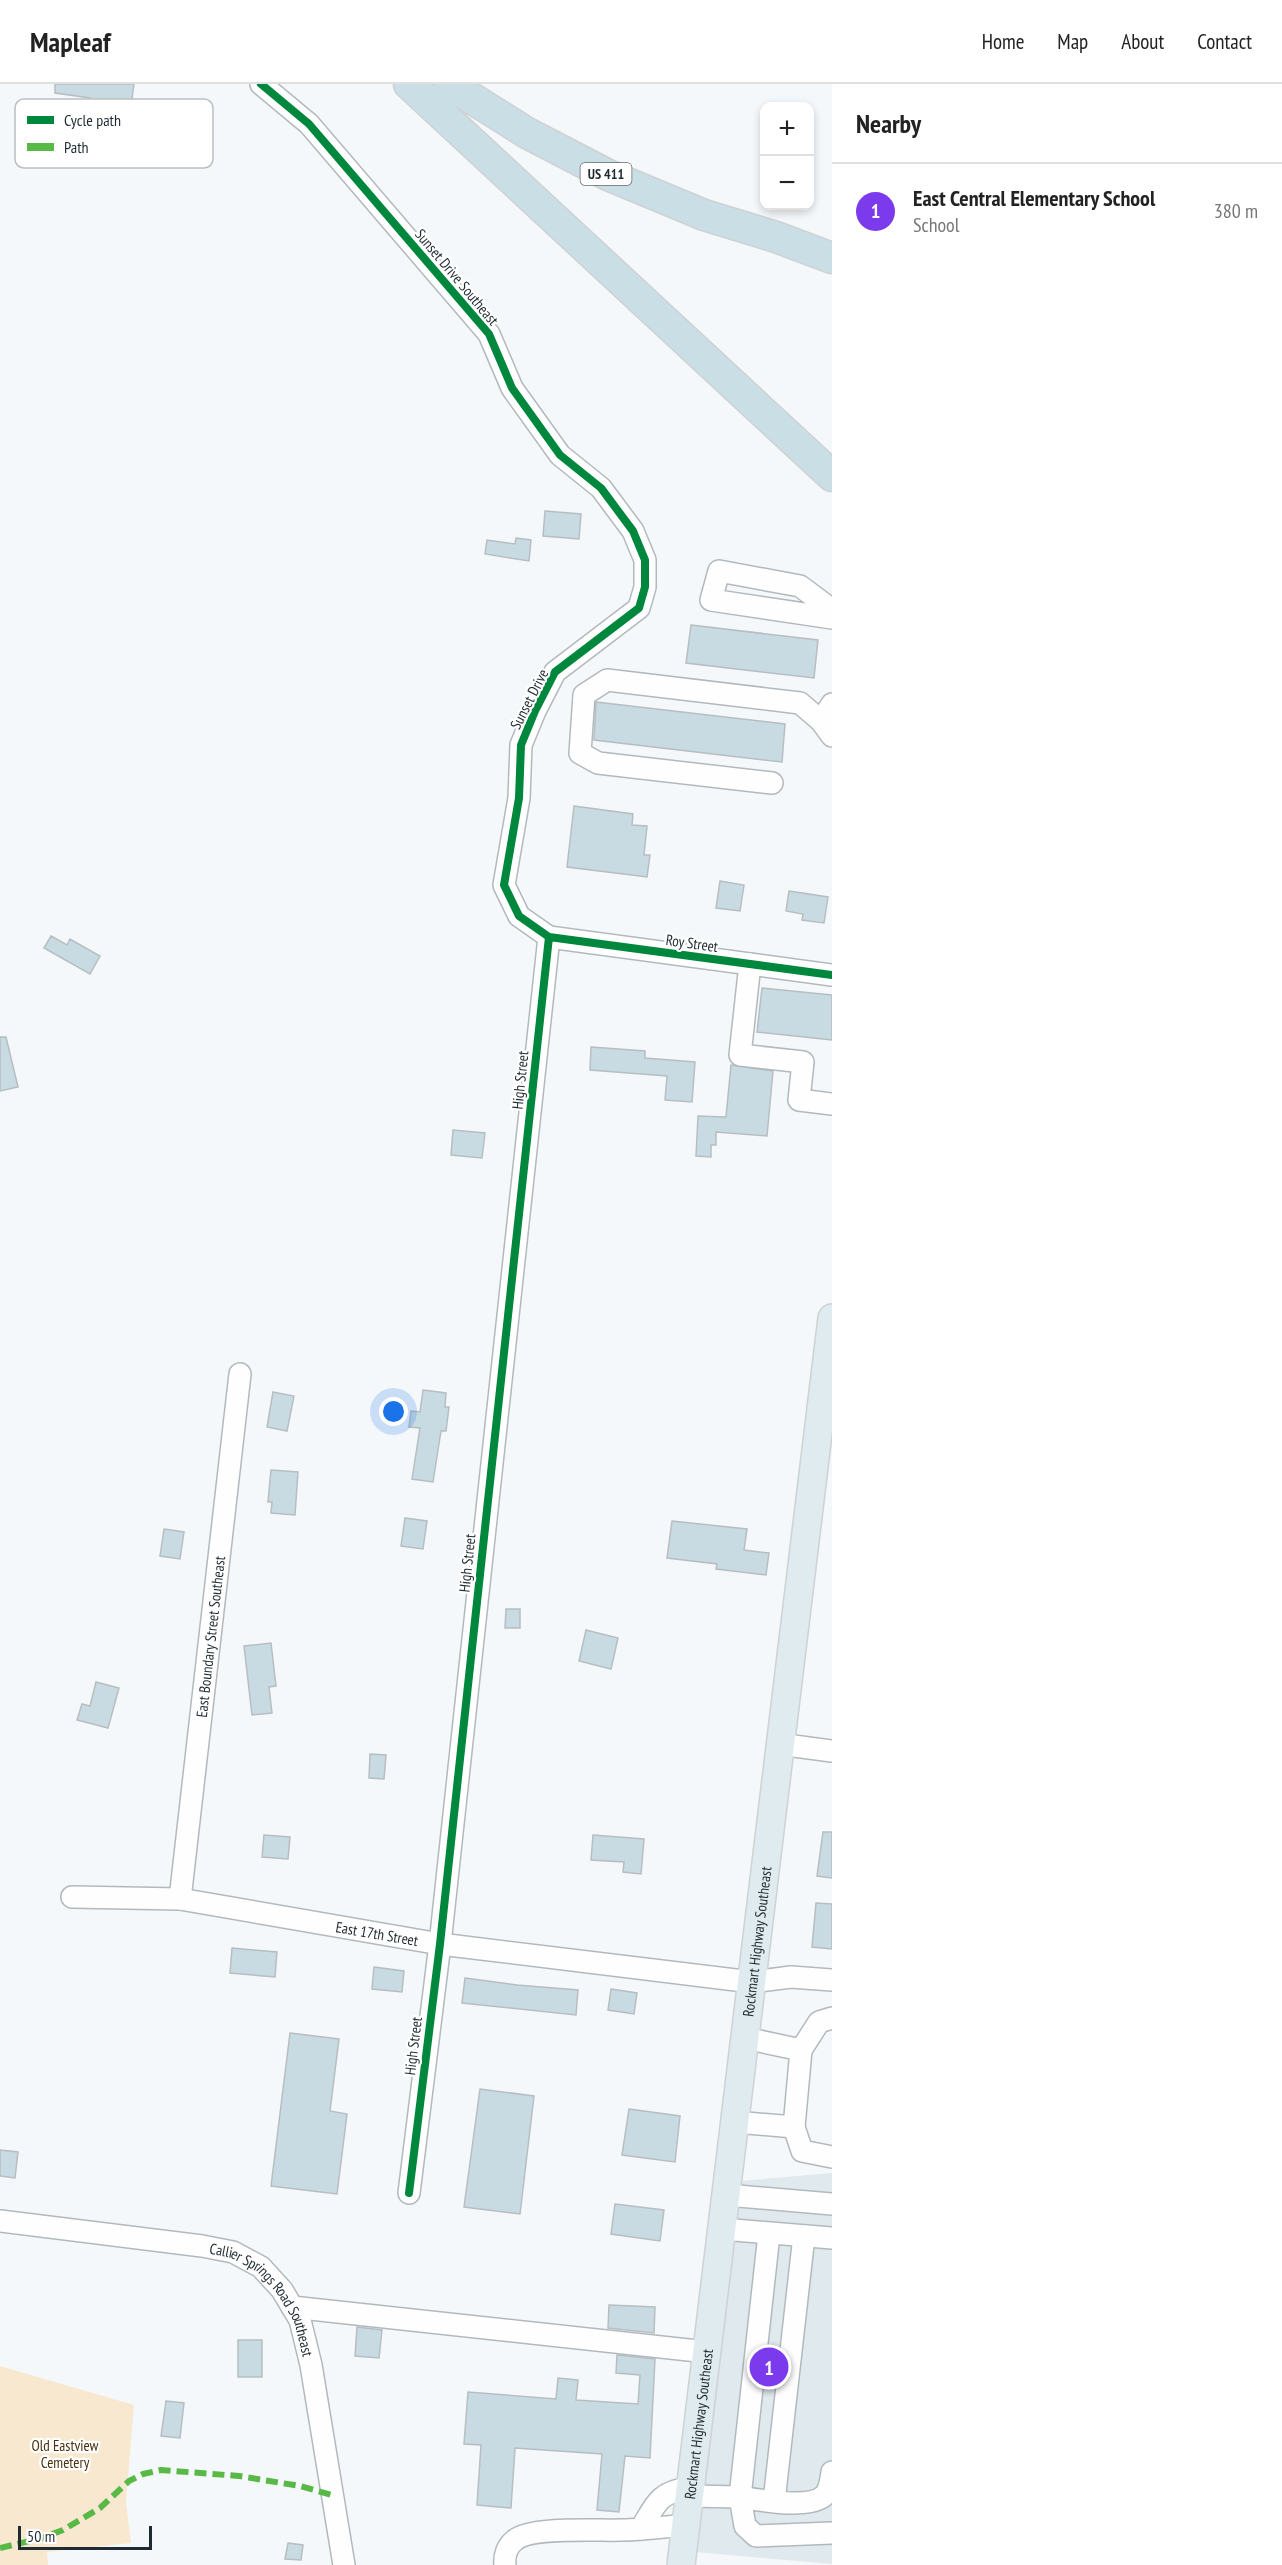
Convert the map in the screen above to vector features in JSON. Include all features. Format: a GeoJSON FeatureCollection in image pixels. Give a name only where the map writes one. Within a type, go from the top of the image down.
{"type":"FeatureCollection","features":[{"type":"Feature","properties":{"kind":"highway"},"geometry":{"type":"LineString","coordinates":[[409,84],[832,476]]}},
{"type":"Feature","properties":{"kind":"highway","name":"US 411"},"geometry":{"type":"LineString","coordinates":[[449,84],[527,134],[608,175],[704,215],[776,237],[832,248]]}},
{"type":"Feature","properties":{"kind":"highway"},"geometry":{"type":"LineString","coordinates":[[776,237],[832,258]]}},
{"type":"Feature","properties":{"kind":"main road","name":"Rockmart Highway Southeast"},"geometry":{"type":"LineString","coordinates":[[681,2565],[832,1318]]}},
{"type":"Feature","properties":{"kind":"street","name":"Sunset Drive Southeast"},"geometry":{"type":"LineString","coordinates":[[261,84],[309,124],[489,334],[512,388],[560,455],[601,488],[633,531]]}},
{"type":"Feature","properties":{"kind":"street","name":"Sunset Drive"},"geometry":{"type":"LineString","coordinates":[[549,937],[519,916],[504,885],[519,798],[521,746],[535,711],[555,672],[639,608],[645,587],[645,560],[633,531]]}},
{"type":"Feature","properties":{"kind":"street"},"geometry":{"type":"LineString","coordinates":[[832,610],[800,586],[719,572],[711,600],[832,618]]}},
{"type":"Feature","properties":{"kind":"street"},"geometry":{"type":"LineString","coordinates":[[772,783],[598,763],[580,753],[584,695],[607,680],[800,703],[828,720]]}},
{"type":"Feature","properties":{"kind":"street","name":"Roy Street"},"geometry":{"type":"LineString","coordinates":[[549,937],[832,975]]}},
{"type":"Feature","properties":{"kind":"street","name":"High Street"},"geometry":{"type":"LineString","coordinates":[[409,2193],[440,1944],[549,937]]}},
{"type":"Feature","properties":{"kind":"street"},"geometry":{"type":"LineString","coordinates":[[750,964],[740,1055],[803,1062],[799,1100],[832,1104]]}},
{"type":"Feature","properties":{"kind":"street","name":"East Boundary Street Southeast"},"geometry":{"type":"LineString","coordinates":[[180,1899],[240,1374]]}},
{"type":"Feature","properties":{"kind":"street"},"geometry":{"type":"LineString","coordinates":[[779,1744],[832,1751]]}},
{"type":"Feature","properties":{"kind":"street","name":"East 17th Street"},"geometry":{"type":"LineString","coordinates":[[72,1897],[180,1899],[440,1944],[752,1982],[791,1977],[832,1980]]}},
{"type":"Feature","properties":{"kind":"street"},"geometry":{"type":"LineString","coordinates":[[832,2018],[819,2022],[801,2050],[794,2127],[802,2151],[832,2157]]}},
{"type":"Feature","properties":{"kind":"street"},"geometry":{"type":"LineString","coordinates":[[745,2038],[801,2050]]}},
{"type":"Feature","properties":{"kind":"street"},"geometry":{"type":"LineString","coordinates":[[735,2122],[794,2127]]}},
{"type":"Feature","properties":{"kind":"street"},"geometry":{"type":"LineString","coordinates":[[726,2195],[832,2204]]}},
{"type":"Feature","properties":{"kind":"street","name":"Callier Springs Road Southeast"},"geometry":{"type":"LineString","coordinates":[[0,2221],[116,2234],[233,2252],[261,2267],[282,2290],[300,2320],[311,2365],[344,2565]]}},
{"type":"Feature","properties":{"kind":"street"},"geometry":{"type":"LineString","coordinates":[[722,2229],[832,2238]]}},
{"type":"Feature","properties":{"kind":"street"},"geometry":{"type":"LineString","coordinates":[[769,2234],[740,2497],[744,2526],[756,2536],[832,2534]]}},
{"type":"Feature","properties":{"kind":"street"},"geometry":{"type":"LineString","coordinates":[[774,2501],[804,2236]]}},
{"type":"Feature","properties":{"kind":"street"},"geometry":{"type":"LineString","coordinates":[[292,2307],[707,2352]]}},
{"type":"Feature","properties":{"kind":"street"},"geometry":{"type":"LineString","coordinates":[[641,2529],[659,2499],[674,2490],[792,2503],[818,2500],[827,2490],[832,2472]]}},
{"type":"Feature","properties":{"kind":"street"},"geometry":{"type":"LineString","coordinates":[[506,2565],[508,2547],[516,2539],[531,2534],[578,2529],[641,2529],[686,2525]]}},
{"type":"Feature","properties":{"kind":"shaded area"},"geometry":{"type":"Polygon","coordinates":[[[832,2173],[832,2564],[683,2551],[728,2182],[832,2173]]]}},
{"type":"Feature","properties":{"kind":"green space","name":"Old Eastview Cemetery"},"geometry":{"type":"Polygon","coordinates":[[[0,2366],[134,2405],[126,2502],[131,2543],[47,2552],[48,2565],[0,2565],[0,2366]]]}},
{"type":"Feature","properties":{"kind":"building"},"geometry":{"type":"Polygon","coordinates":[[[55,84],[134,84],[132,99],[90,99],[55,93],[55,84]]]}},
{"type":"Feature","properties":{"kind":"building"},"geometry":{"type":"Polygon","coordinates":[[[545,511],[581,514],[579,539],[543,536],[545,511]]]}},
{"type":"Feature","properties":{"kind":"building"},"geometry":{"type":"Polygon","coordinates":[[[516,538],[531,540],[529,561],[485,554],[487,540],[515,544],[516,538]]]}},
{"type":"Feature","properties":{"kind":"building"},"geometry":{"type":"Polygon","coordinates":[[[691,625],[818,640],[814,678],[686,663],[691,625]]]}},
{"type":"Feature","properties":{"kind":"building"},"geometry":{"type":"Polygon","coordinates":[[[596,702],[785,724],[782,762],[594,740],[596,702]]]}},
{"type":"Feature","properties":{"kind":"building"},"geometry":{"type":"Polygon","coordinates":[[[574,806],[633,814],[632,825],[647,826],[644,855],[650,855],[647,877],[567,867],[574,806]]]}},
{"type":"Feature","properties":{"kind":"building"},"geometry":{"type":"Polygon","coordinates":[[[720,881],[744,885],[740,911],[716,908],[720,881]]]}},
{"type":"Feature","properties":{"kind":"building"},"geometry":{"type":"Polygon","coordinates":[[[789,891],[828,897],[824,923],[802,920],[803,914],[786,911],[789,891]]]}},
{"type":"Feature","properties":{"kind":"building"},"geometry":{"type":"Polygon","coordinates":[[[51,936],[67,945],[70,939],[100,956],[90,974],[44,948],[51,936]]]}},
{"type":"Feature","properties":{"kind":"building"},"geometry":{"type":"Polygon","coordinates":[[[762,988],[832,995],[832,1040],[757,1032],[762,988]]]}},
{"type":"Feature","properties":{"kind":"building"},"geometry":{"type":"Polygon","coordinates":[[[0,1037],[6,1037],[18,1087],[0,1091],[0,1037]]]}},
{"type":"Feature","properties":{"kind":"building"},"geometry":{"type":"Polygon","coordinates":[[[591,1047],[645,1051],[645,1058],[695,1062],[692,1102],[665,1100],[667,1076],[590,1070],[591,1047]]]}},
{"type":"Feature","properties":{"kind":"building"},"geometry":{"type":"Polygon","coordinates":[[[731,1065],[773,1071],[767,1136],[716,1132],[716,1145],[711,1145],[711,1157],[696,1156],[698,1116],[726,1117],[731,1065]]]}},
{"type":"Feature","properties":{"kind":"building"},"geometry":{"type":"Polygon","coordinates":[[[453,1130],[485,1133],[482,1158],[451,1155],[453,1130]]]}},
{"type":"Feature","properties":{"kind":"building"},"geometry":{"type":"Polygon","coordinates":[[[423,1390],[446,1393],[445,1407],[449,1407],[446,1431],[441,1431],[433,1482],[412,1479],[420,1428],[409,1427],[411,1411],[420,1412],[423,1390]]]}},
{"type":"Feature","properties":{"kind":"building"},"geometry":{"type":"Polygon","coordinates":[[[273,1392],[294,1396],[287,1431],[267,1427],[273,1392]]]}},
{"type":"Feature","properties":{"kind":"building"},"geometry":{"type":"Polygon","coordinates":[[[271,1470],[298,1472],[295,1515],[271,1513],[272,1502],[268,1502],[271,1470]]]}},
{"type":"Feature","properties":{"kind":"building"},"geometry":{"type":"Polygon","coordinates":[[[405,1518],[427,1521],[423,1549],[401,1546],[405,1518]]]}},
{"type":"Feature","properties":{"kind":"building"},"geometry":{"type":"Polygon","coordinates":[[[672,1521],[747,1529],[744,1550],[769,1553],[766,1575],[716,1569],[717,1564],[667,1558],[672,1521]]]}},
{"type":"Feature","properties":{"kind":"building"},"geometry":{"type":"Polygon","coordinates":[[[164,1529],[184,1532],[180,1559],[160,1556],[164,1529]]]}},
{"type":"Feature","properties":{"kind":"building"},"geometry":{"type":"Polygon","coordinates":[[[506,1609],[520,1609],[520,1628],[505,1628],[506,1609]]]}},
{"type":"Feature","properties":{"kind":"building"},"geometry":{"type":"Polygon","coordinates":[[[586,1630],[618,1638],[611,1669],[579,1661],[586,1630]]]}},
{"type":"Feature","properties":{"kind":"building"},"geometry":{"type":"Polygon","coordinates":[[[271,1643],[276,1686],[269,1687],[272,1713],[252,1715],[244,1646],[271,1643]]]}},
{"type":"Feature","properties":{"kind":"building"},"geometry":{"type":"Polygon","coordinates":[[[96,1682],[119,1688],[108,1728],[77,1720],[82,1704],[90,1706],[96,1682]]]}},
{"type":"Feature","properties":{"kind":"building"},"geometry":{"type":"Polygon","coordinates":[[[370,1754],[386,1755],[384,1779],[369,1778],[370,1754]]]}},
{"type":"Feature","properties":{"kind":"building"},"geometry":{"type":"Polygon","coordinates":[[[823,1832],[832,1832],[832,1878],[817,1876],[823,1832]]]}},
{"type":"Feature","properties":{"kind":"building"},"geometry":{"type":"Polygon","coordinates":[[[264,1835],[290,1837],[288,1859],[262,1857],[264,1835]]]}},
{"type":"Feature","properties":{"kind":"building"},"geometry":{"type":"Polygon","coordinates":[[[593,1835],[644,1839],[641,1874],[623,1872],[624,1862],[591,1860],[593,1835]]]}},
{"type":"Feature","properties":{"kind":"building"},"geometry":{"type":"Polygon","coordinates":[[[816,1903],[832,1904],[832,1949],[812,1947],[816,1903]]]}},
{"type":"Feature","properties":{"kind":"building"},"geometry":{"type":"Polygon","coordinates":[[[232,1948],[277,1952],[275,1977],[230,1973],[232,1948]]]}},
{"type":"Feature","properties":{"kind":"building"},"geometry":{"type":"Polygon","coordinates":[[[374,1967],[404,1971],[402,1992],[372,1989],[374,1967]]]}},
{"type":"Feature","properties":{"kind":"building"},"geometry":{"type":"Polygon","coordinates":[[[465,1978],[578,1990],[576,2015],[462,2003],[465,1978]]]}},
{"type":"Feature","properties":{"kind":"building"},"geometry":{"type":"Polygon","coordinates":[[[611,1989],[637,1993],[634,2014],[608,2010],[611,1989]]]}},
{"type":"Feature","properties":{"kind":"building"},"geometry":{"type":"Polygon","coordinates":[[[290,2033],[339,2039],[330,2111],[347,2114],[337,2194],[271,2186],[290,2033]]]}},
{"type":"Feature","properties":{"kind":"building"},"geometry":{"type":"Polygon","coordinates":[[[480,2089],[534,2096],[520,2214],[464,2207],[480,2089]]]}},
{"type":"Feature","properties":{"kind":"building"},"geometry":{"type":"Polygon","coordinates":[[[629,2109],[680,2116],[675,2162],[622,2155],[629,2109]]]}},
{"type":"Feature","properties":{"kind":"building"},"geometry":{"type":"Polygon","coordinates":[[[0,2150],[18,2152],[15,2178],[0,2176],[0,2150]]]}},
{"type":"Feature","properties":{"kind":"building"},"geometry":{"type":"Polygon","coordinates":[[[615,2204],[664,2210],[660,2241],[611,2234],[615,2204]]]}},
{"type":"Feature","properties":{"kind":"building"},"geometry":{"type":"Polygon","coordinates":[[[609,2305],[655,2307],[654,2333],[608,2328],[609,2305]]]}},
{"type":"Feature","properties":{"kind":"building"},"geometry":{"type":"Polygon","coordinates":[[[357,2327],[382,2330],[379,2358],[355,2356],[357,2327]]]}},
{"type":"Feature","properties":{"kind":"building"},"geometry":{"type":"Polygon","coordinates":[[[238,2340],[262,2340],[262,2377],[238,2377],[238,2340]]]}},
{"type":"Feature","properties":{"kind":"building"},"geometry":{"type":"Polygon","coordinates":[[[617,2355],[655,2359],[650,2458],[625,2456],[619,2512],[597,2510],[602,2454],[515,2448],[511,2508],[477,2505],[481,2445],[464,2444],[468,2392],[556,2399],[558,2378],[578,2380],[576,2400],[638,2404],[640,2375],[616,2373],[617,2355]]]}},
{"type":"Feature","properties":{"kind":"building"},"geometry":{"type":"Polygon","coordinates":[[[166,2401],[184,2403],[180,2438],[161,2436],[166,2401]]]}},
{"type":"Feature","properties":{"kind":"building"},"geometry":{"type":"Polygon","coordinates":[[[288,2543],[303,2545],[301,2560],[285,2559],[288,2543]]]}},
{"type":"Feature","properties":{"kind":"marked path"},"geometry":{"type":"LineString","coordinates":[[0,2548],[42,2538],[63,2530],[100,2508],[129,2481],[143,2474],[161,2470],[239,2476],[300,2486],[332,2495]]}},
{"type":"Feature","properties":{"kind":"cycle path"},"geometry":{"type":"LineString","coordinates":[[261,84],[309,124],[489,334],[512,388],[560,455],[601,488],[633,531],[645,560],[645,587],[639,608],[555,672],[521,745],[519,798],[504,885],[519,916],[549,937],[832,975]]}},
{"type":"Feature","properties":{"kind":"cycle path"},"geometry":{"type":"LineString","coordinates":[[409,2193],[440,1944],[549,937]]}},
{"type":"Feature","properties":{"kind":"place","name":"East Central Elementary School"},"geometry":{"type":"Point","coordinates":[769,2367]}}]}
